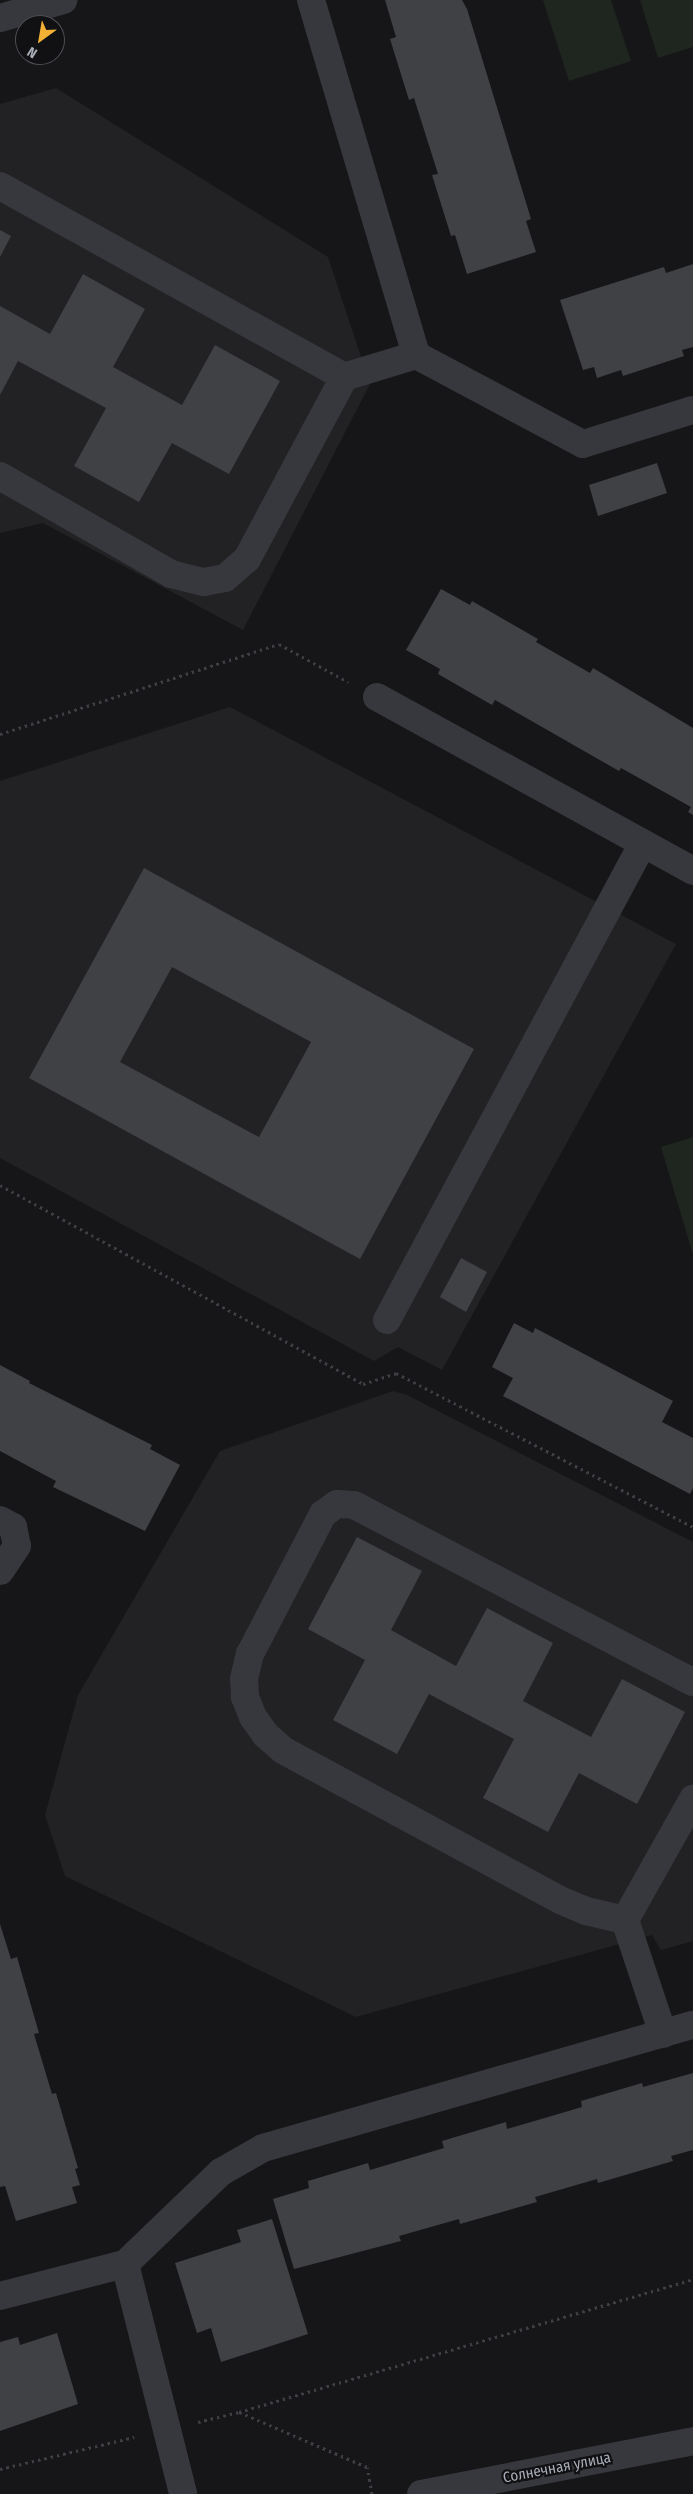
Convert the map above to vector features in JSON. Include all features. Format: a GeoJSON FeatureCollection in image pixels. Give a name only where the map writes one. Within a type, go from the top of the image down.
{"type":"FeatureCollection","features":[{"type":"Feature","properties":{"kind":"street"},"geometry":{"type":"LineString","coordinates":[[0,18],[64,0]]}},
{"type":"Feature","properties":{"kind":"street"},"geometry":{"type":"LineString","coordinates":[[311,0],[416,355]]}},
{"type":"Feature","properties":{"kind":"street"},"geometry":{"type":"LineString","coordinates":[[0,186],[344,377]]}},
{"type":"Feature","properties":{"kind":"street"},"geometry":{"type":"LineString","coordinates":[[0,476],[171,574],[204,582],[225,578],[247,559],[344,377],[416,355],[583,444],[693,410]]}},
{"type":"Feature","properties":{"kind":"street"},"geometry":{"type":"LineString","coordinates":[[376,697],[693,871]]}},
{"type":"Feature","properties":{"kind":"street"},"geometry":{"type":"LineString","coordinates":[[387,1320],[643,843]]}},
{"type":"Feature","properties":{"kind":"street"},"geometry":{"type":"LineString","coordinates":[[625,1920],[586,1911],[562,1901],[283,1750],[262,1729],[245,1697],[244,1678],[250,1654],[323,1514],[337,1504],[354,1505],[693,1682]]}},
{"type":"Feature","properties":{"kind":"street"},"geometry":{"type":"LineString","coordinates":[[0,1520],[13,1527],[16,1546],[0,1571]]}},
{"type":"Feature","properties":{"kind":"street"},"geometry":{"type":"LineString","coordinates":[[663,2034],[625,1920],[693,1798]]}},
{"type":"Feature","properties":{"kind":"street"},"geometry":{"type":"LineString","coordinates":[[0,2296],[125,2264],[221,2172],[264,2148],[693,2025]]}},
{"type":"Feature","properties":{"kind":"street"},"geometry":{"type":"LineString","coordinates":[[125,2264],[183,2494]]}},
{"type":"Feature","properties":{"kind":"street","name":"Солнечная улица"},"geometry":{"type":"LineString","coordinates":[[421,2494],[693,2441]]}},
{"type":"Feature","properties":{"kind":"path"},"geometry":{"type":"LineString","coordinates":[[0,734],[279,644],[376,697]]}},
{"type":"Feature","properties":{"kind":"path"},"geometry":{"type":"LineString","coordinates":[[0,1185],[363,1384],[396,1373],[693,1527]]}},
{"type":"Feature","properties":{"kind":"path"},"geometry":{"type":"LineString","coordinates":[[0,2469],[239,2412],[693,2279]]}},
{"type":"Feature","properties":{"kind":"path"},"geometry":{"type":"LineString","coordinates":[[239,2412],[367,2467],[372,2494]]}},
{"type":"Feature","properties":{"kind":"shaded area"},"geometry":{"type":"Polygon","coordinates":[[[543,0],[611,0],[631,61],[569,81],[543,0]]]}},
{"type":"Feature","properties":{"kind":"shaded area"},"geometry":{"type":"Polygon","coordinates":[[[640,0],[693,0],[693,47],[658,58],[640,0]]]}},
{"type":"Feature","properties":{"kind":"shaded area"},"geometry":{"type":"Polygon","coordinates":[[[56,88],[328,257],[370,384],[243,630],[43,523],[0,533],[0,104],[56,88]]]}},
{"type":"Feature","properties":{"kind":"shaded area"},"geometry":{"type":"Polygon","coordinates":[[[230,707],[676,944],[442,1370],[398,1347],[374,1361],[0,1158],[0,781],[230,707]]]}},
{"type":"Feature","properties":{"kind":"shaded area"},"geometry":{"type":"Polygon","coordinates":[[[693,1137],[693,1255],[661,1147],[693,1137]]]}},
{"type":"Feature","properties":{"kind":"shaded area"},"geometry":{"type":"Polygon","coordinates":[[[393,1391],[407,1395],[693,1542],[693,1941],[661,1950],[652,1935],[356,2017],[65,1876],[45,1815],[78,1695],[220,1451],[393,1391]]]}},
{"type":"Feature","properties":{"kind":"building"},"geometry":{"type":"Polygon","coordinates":[[[385,0],[462,0],[467,9],[531,219],[526,221],[536,252],[467,274],[455,235],[451,236],[432,175],[438,174],[414,98],[409,100],[390,39],[396,37],[385,0]]]}},
{"type":"Feature","properties":{"kind":"building"},"geometry":{"type":"Polygon","coordinates":[[[0,230],[11,236],[0,257],[0,230]]]}},
{"type":"Feature","properties":{"kind":"building"},"geometry":{"type":"Polygon","coordinates":[[[693,264],[693,347],[682,350],[684,356],[623,376],[621,370],[597,378],[594,367],[583,370],[560,300],[664,267],[666,273],[693,264]]]}},
{"type":"Feature","properties":{"kind":"building"},"geometry":{"type":"Polygon","coordinates":[[[83,274],[145,309],[113,367],[182,405],[215,345],[280,381],[229,474],[172,443],[139,502],[74,466],[106,408],[18,361],[0,395],[0,306],[50,334],[83,274]]]}},
{"type":"Feature","properties":{"kind":"building"},"geometry":{"type":"Polygon","coordinates":[[[657,463],[667,493],[598,516],[589,485],[657,463]]]}},
{"type":"Feature","properties":{"kind":"building"},"geometry":{"type":"Polygon","coordinates":[[[441,589],[470,605],[472,601],[538,639],[536,642],[590,673],[593,668],[693,728],[693,815],[688,812],[691,807],[621,768],[619,771],[495,700],[492,705],[438,674],[440,669],[406,650],[441,589]]]}},
{"type":"Feature","properties":{"kind":"building"},"geometry":{"type":"Polygon","coordinates":[[[144,868],[474,1049],[360,1259],[29,1078],[144,868]],[[172,967],[120,1062],[259,1137],[311,1042],[172,967]]]}},
{"type":"Feature","properties":{"kind":"building"},"geometry":{"type":"Polygon","coordinates":[[[461,1258],[487,1272],[466,1312],[440,1297],[461,1258]]]}},
{"type":"Feature","properties":{"kind":"building"},"geometry":{"type":"Polygon","coordinates":[[[514,1323],[533,1333],[535,1328],[673,1401],[662,1422],[693,1438],[693,1488],[690,1494],[503,1396],[513,1378],[492,1367],[514,1323]]]}},
{"type":"Feature","properties":{"kind":"building"},"geometry":{"type":"Polygon","coordinates":[[[0,1365],[30,1381],[29,1383],[152,1445],[150,1449],[180,1465],[145,1531],[53,1487],[56,1481],[0,1451],[0,1365]]]}},
{"type":"Feature","properties":{"kind":"building"},"geometry":{"type":"Polygon","coordinates":[[[357,1537],[422,1571],[391,1630],[456,1666],[487,1608],[553,1643],[523,1701],[591,1737],[622,1679],[685,1712],[637,1804],[579,1773],[548,1832],[483,1798],[514,1739],[429,1694],[397,1754],[333,1720],[365,1660],[308,1629],[357,1537]]]}},
{"type":"Feature","properties":{"kind":"building"},"geometry":{"type":"Polygon","coordinates":[[[0,1924],[11,1959],[17,1957],[39,2033],[34,2034],[52,2094],[56,2093],[78,2168],[75,2169],[80,2185],[72,2187],[77,2203],[16,2221],[5,2186],[0,2187],[0,1924]]]}},
{"type":"Feature","properties":{"kind":"building"},"geometry":{"type":"Polygon","coordinates":[[[693,2073],[693,2150],[671,2156],[673,2161],[598,2183],[597,2179],[535,2197],[537,2202],[460,2224],[459,2219],[399,2236],[401,2241],[294,2269],[273,2199],[309,2188],[308,2181],[368,2163],[370,2170],[444,2148],[442,2141],[506,2122],[507,2129],[582,2107],[581,2101],[642,2083],[643,2087],[693,2073]]]}},
{"type":"Feature","properties":{"kind":"building"},"geometry":{"type":"Polygon","coordinates":[[[272,2219],[308,2334],[221,2362],[211,2328],[197,2333],[175,2263],[241,2242],[237,2230],[272,2219]]]}},
{"type":"Feature","properties":{"kind":"building"},"geometry":{"type":"Polygon","coordinates":[[[57,2333],[78,2404],[0,2431],[0,2342],[18,2337],[20,2345],[57,2333]]]}}]}
